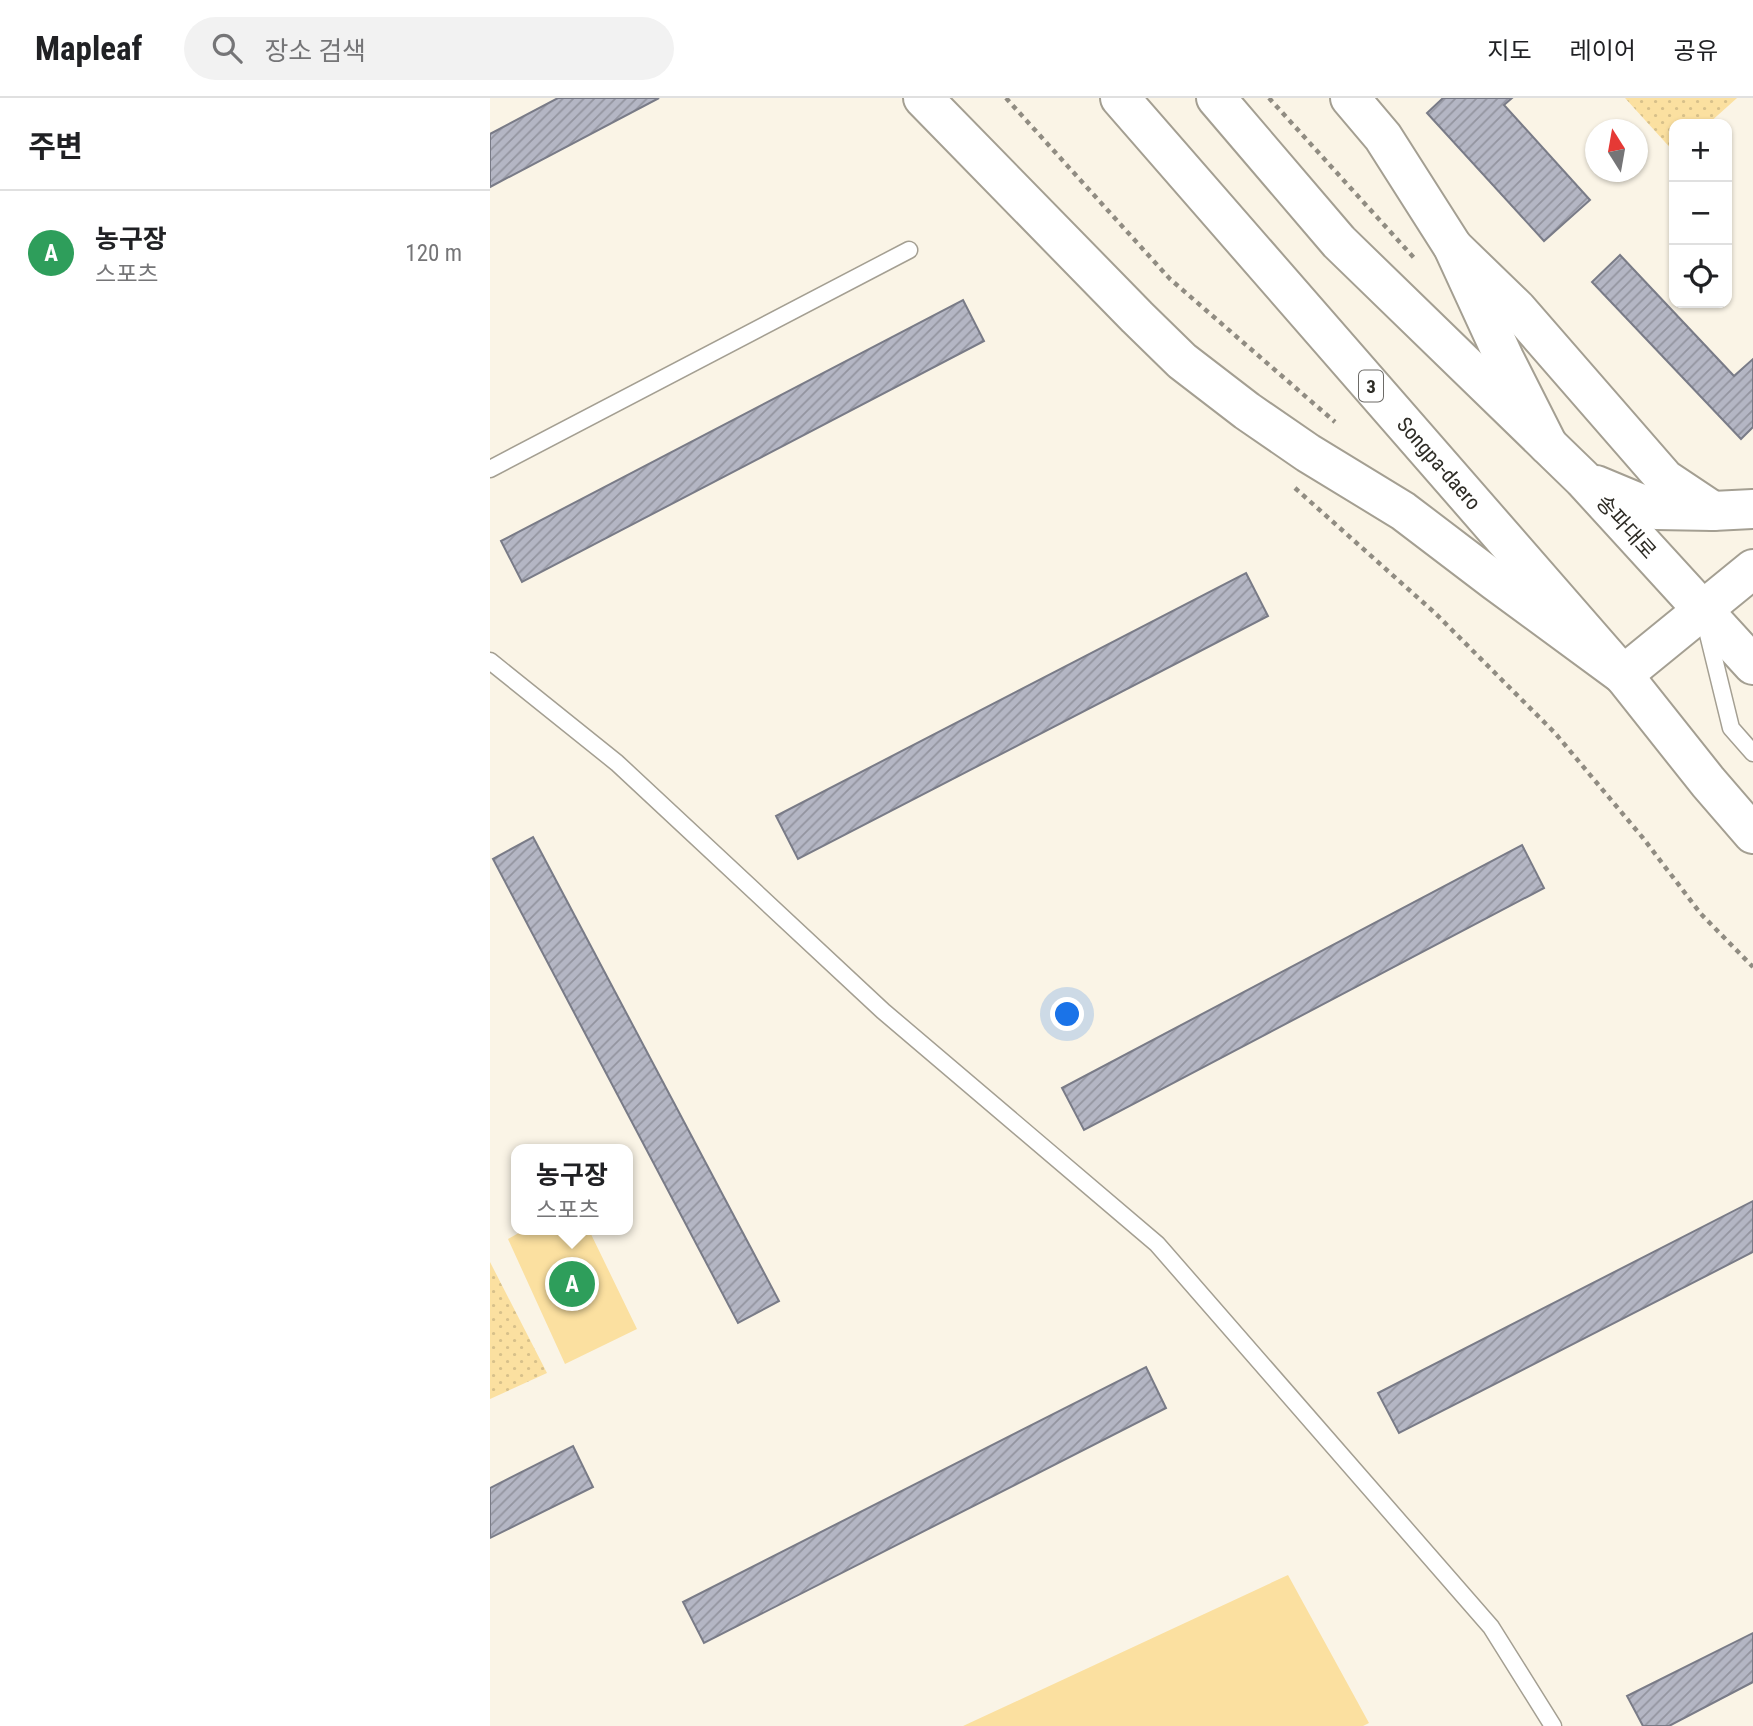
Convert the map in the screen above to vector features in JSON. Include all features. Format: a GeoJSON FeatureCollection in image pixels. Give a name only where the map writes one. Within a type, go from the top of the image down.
{"type":"FeatureCollection","features":[{"type":"Feature","properties":{"kind":"main road"},"geometry":{"type":"LineString","coordinates":[[923,98],[1182,361],[1308,453],[1403,511],[1623,675],[1753,569]]}},
{"type":"Feature","properties":{"kind":"main road","name":"Songpa-daero"},"geometry":{"type":"LineString","coordinates":[[1120,98],[1623,675],[1707,782],[1753,834]]}},
{"type":"Feature","properties":{"kind":"main road"},"geometry":{"type":"LineString","coordinates":[[1216,98],[1339,242],[1548,445]]}},
{"type":"Feature","properties":{"kind":"main road"},"geometry":{"type":"LineString","coordinates":[[1350,98],[1383,137],[1453,247],[1548,445]]}},
{"type":"Feature","properties":{"kind":"main road"},"geometry":{"type":"LineString","coordinates":[[1453,247],[1517,309],[1665,479],[1713,511]]}},
{"type":"Feature","properties":{"kind":"main road","name":"송파대로"},"geometry":{"type":"LineString","coordinates":[[1548,445],[1583,479],[1702,610]]}},
{"type":"Feature","properties":{"kind":"main road"},"geometry":{"type":"LineString","coordinates":[[1583,479],[1656,510],[1753,509]]}},
{"type":"Feature","properties":{"kind":"main road"},"geometry":{"type":"LineString","coordinates":[[1702,610],[1753,665]]}},
{"type":"Feature","properties":{"kind":"lane"},"geometry":{"type":"LineString","coordinates":[[490,469],[909,250]]}},
{"type":"Feature","properties":{"kind":"lane"},"geometry":{"type":"LineString","coordinates":[[1702,610],[1731,728],[1753,753]]}},
{"type":"Feature","properties":{"kind":"lane"},"geometry":{"type":"LineString","coordinates":[[490,661],[617,763],[883,1010],[1157,1244],[1491,1627],[1553,1726]]}},
{"type":"Feature","properties":{"kind":"path"},"geometry":{"type":"LineString","coordinates":[[1006,98],[1170,279],[1335,422]]}},
{"type":"Feature","properties":{"kind":"path"},"geometry":{"type":"LineString","coordinates":[[1269,98],[1415,259]]}},
{"type":"Feature","properties":{"kind":"path"},"geometry":{"type":"LineString","coordinates":[[1285,480],[1435,613],[1555,733],[1643,838],[1701,915],[1753,967]]}},
{"type":"Feature","properties":{"kind":"shaded area"},"geometry":{"type":"Polygon","coordinates":[[[1625,98],[1737,98],[1714,119],[1669,119],[1669,146],[1648,123],[1648,119],[1644,119],[1625,98]]]}},
{"type":"Feature","properties":{"kind":"shaded area"},"geometry":{"type":"Polygon","coordinates":[[[515,1235],[591,1235],[637,1329],[565,1364],[508,1239],[515,1235]]]}},
{"type":"Feature","properties":{"kind":"shaded area"},"geometry":{"type":"Polygon","coordinates":[[[490,1262],[547,1373],[490,1399],[490,1262]]]}},
{"type":"Feature","properties":{"kind":"shaded area"},"geometry":{"type":"Polygon","coordinates":[[[1288,1575],[1369,1723],[1363,1726],[963,1726],[1288,1575]]]}},
{"type":"Feature","properties":{"kind":"building"},"geometry":{"type":"Polygon","coordinates":[[[558,98],[659,98],[490,187],[490,134],[558,98]]]}},
{"type":"Feature","properties":{"kind":"building"},"geometry":{"type":"Polygon","coordinates":[[[1443,98],[1512,98],[1504,105],[1590,200],[1544,241],[1427,113],[1443,98]]]}},
{"type":"Feature","properties":{"kind":"building"},"geometry":{"type":"Polygon","coordinates":[[[1620,255],[1734,376],[1753,359],[1753,427],[1741,439],[1592,282],[1620,255]]]}},
{"type":"Feature","properties":{"kind":"building"},"geometry":{"type":"Polygon","coordinates":[[[963,300],[984,341],[522,582],[501,541],[963,300]]]}},
{"type":"Feature","properties":{"kind":"building"},"geometry":{"type":"Polygon","coordinates":[[[1246,573],[1268,616],[798,859],[776,816],[1246,573]]]}},
{"type":"Feature","properties":{"kind":"building"},"geometry":{"type":"Polygon","coordinates":[[[533,837],[779,1301],[738,1323],[493,859],[533,837]]]}},
{"type":"Feature","properties":{"kind":"building"},"geometry":{"type":"Polygon","coordinates":[[[1522,845],[1544,888],[1084,1130],[1062,1088],[1522,845]]]}},
{"type":"Feature","properties":{"kind":"building"},"geometry":{"type":"Polygon","coordinates":[[[1753,1201],[1753,1252],[1399,1433],[1378,1393],[1753,1201]]]}},
{"type":"Feature","properties":{"kind":"building"},"geometry":{"type":"Polygon","coordinates":[[[1146,1367],[1166,1408],[704,1643],[683,1602],[1146,1367]]]}},
{"type":"Feature","properties":{"kind":"building"},"geometry":{"type":"Polygon","coordinates":[[[573,1446],[593,1487],[490,1538],[490,1488],[573,1446]]]}},
{"type":"Feature","properties":{"kind":"building"},"geometry":{"type":"Polygon","coordinates":[[[1753,1633],[1753,1682],[1669,1726],[1643,1726],[1627,1696],[1753,1633]]]}},
{"type":"Feature","properties":{"kind":"place","name":"농구장"},"geometry":{"type":"Point","coordinates":[572,1284]}}]}
